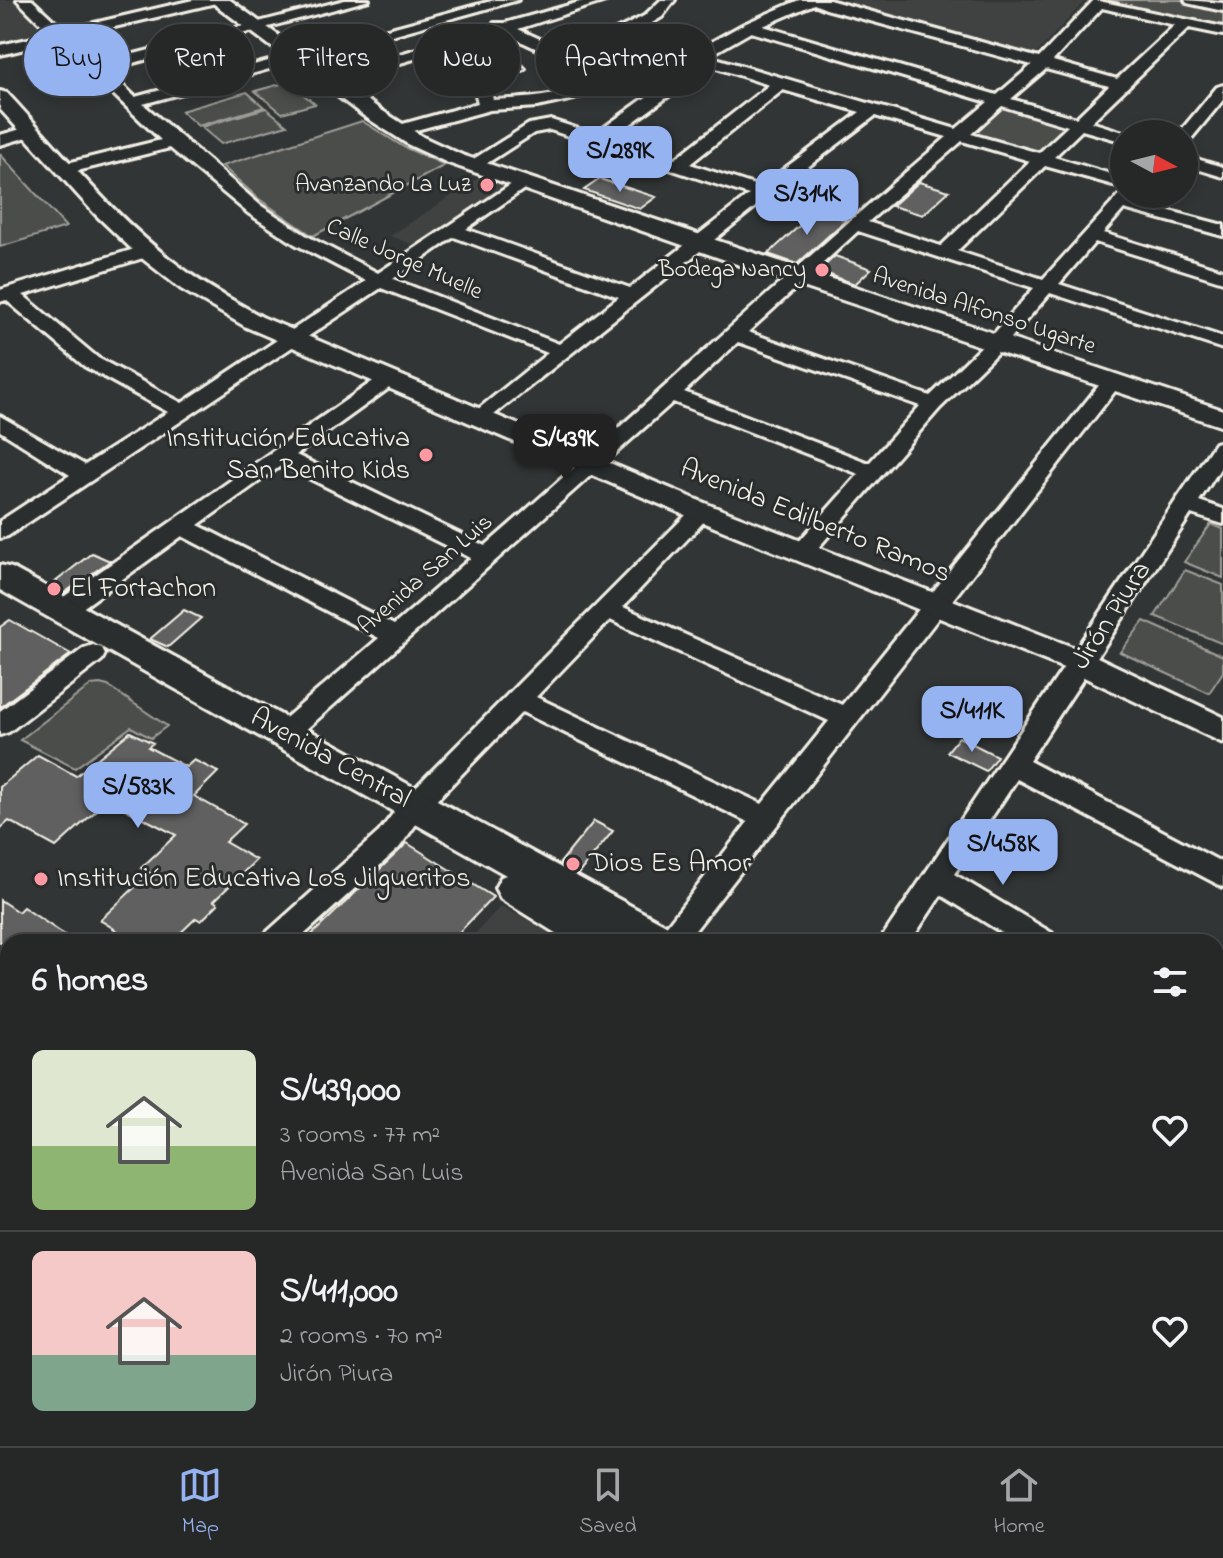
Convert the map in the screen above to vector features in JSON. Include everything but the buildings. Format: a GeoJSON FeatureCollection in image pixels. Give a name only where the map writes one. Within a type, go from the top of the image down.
{"type":"FeatureCollection","features":[{"type":"Feature","properties":{"kind":"main road","name":"Avenida Central"},"geometry":{"type":"LineString","coordinates":[[0,576],[284,734],[592,934]]}},
{"type":"Feature","properties":{"kind":"main road","name":"Avenida Central"},"geometry":{"type":"LineString","coordinates":[[0,602],[93,654],[645,934]]}},
{"type":"Feature","properties":{"kind":"street"},"geometry":{"type":"LineString","coordinates":[[109,24],[211,0]]}},
{"type":"Feature","properties":{"kind":"street","name":"Avenida Alfonso Ugarte"},"geometry":{"type":"LineString","coordinates":[[218,0],[270,37]]}},
{"type":"Feature","properties":{"kind":"street"},"geometry":{"type":"LineString","coordinates":[[130,60],[362,0]]}},
{"type":"Feature","properties":{"kind":"street"},"geometry":{"type":"LineString","coordinates":[[445,0],[495,24]]}},
{"type":"Feature","properties":{"kind":"street"},"geometry":{"type":"LineString","coordinates":[[398,32],[511,0]]}},
{"type":"Feature","properties":{"kind":"street"},"geometry":{"type":"LineString","coordinates":[[518,24],[602,0]]}},
{"type":"Feature","properties":{"kind":"street"},"geometry":{"type":"LineString","coordinates":[[639,24],[668,0]]}},
{"type":"Feature","properties":{"kind":"street"},"geometry":{"type":"LineString","coordinates":[[1195,0],[1223,7]]}},
{"type":"Feature","properties":{"kind":"street","name":"Calle Jorge Muelle"},"geometry":{"type":"LineString","coordinates":[[32,1],[52,24]]}},
{"type":"Feature","properties":{"kind":"street"},"geometry":{"type":"LineString","coordinates":[[715,50],[749,27],[822,1],[1041,65],[1122,85]]}},
{"type":"Feature","properties":{"kind":"street","name":"Avenida San Luis"},"geometry":{"type":"LineString","coordinates":[[284,734],[591,466],[855,224],[1041,65],[1099,3],[1186,22]]}},
{"type":"Feature","properties":{"kind":"street"},"geometry":{"type":"LineString","coordinates":[[944,253],[1186,22],[1223,31]]}},
{"type":"Feature","properties":{"kind":"street"},"geometry":{"type":"LineString","coordinates":[[749,27],[1110,133]]}},
{"type":"Feature","properties":{"kind":"street"},"geometry":{"type":"LineString","coordinates":[[0,50],[24,44]]}},
{"type":"Feature","properties":{"kind":"street"},"geometry":{"type":"LineString","coordinates":[[715,63],[1110,179]]}},
{"type":"Feature","properties":{"kind":"street"},"geometry":{"type":"LineString","coordinates":[[134,102],[270,67]]}},
{"type":"Feature","properties":{"kind":"street"},"geometry":{"type":"LineString","coordinates":[[677,166],[780,84]]}},
{"type":"Feature","properties":{"kind":"street"},"geometry":{"type":"LineString","coordinates":[[1198,120],[1223,90]]}},
{"type":"Feature","properties":{"kind":"street","name":"Calle Jorge Muelle"},"geometry":{"type":"LineString","coordinates":[[127,96],[173,142],[254,209],[301,240],[378,280],[563,352]]}},
{"type":"Feature","properties":{"kind":"street","name":"Avenida Alfonso Ugarte"},"geometry":{"type":"LineString","coordinates":[[353,96],[398,130],[472,165],[1223,419]]}},
{"type":"Feature","properties":{"kind":"street"},"geometry":{"type":"LineString","coordinates":[[484,96],[489,105]]}},
{"type":"Feature","properties":{"kind":"street"},"geometry":{"type":"LineString","coordinates":[[398,130],[489,105],[532,103],[568,96]]}},
{"type":"Feature","properties":{"kind":"street"},"geometry":{"type":"LineString","coordinates":[[599,139],[654,96]]}},
{"type":"Feature","properties":{"kind":"street","name":"Avenida Edilberto Ramos"},"geometry":{"type":"LineString","coordinates":[[0,97],[65,169],[147,251],[199,290],[254,322],[702,512],[1082,663],[1223,731]]}},
{"type":"Feature","properties":{"kind":"street"},"geometry":{"type":"LineString","coordinates":[[478,418],[762,193],[872,111]]}},
{"type":"Feature","properties":{"kind":"street"},"geometry":{"type":"LineString","coordinates":[[472,165],[522,133],[543,125],[563,127],[762,193]]}},
{"type":"Feature","properties":{"kind":"street"},"geometry":{"type":"LineString","coordinates":[[0,140],[32,131]]}},
{"type":"Feature","properties":{"kind":"street"},"geometry":{"type":"LineString","coordinates":[[65,169],[173,142]]}},
{"type":"Feature","properties":{"kind":"street"},"geometry":{"type":"LineString","coordinates":[[1198,164],[1223,172]]}},
{"type":"Feature","properties":{"kind":"street"},"geometry":{"type":"LineString","coordinates":[[0,531],[296,338],[521,183]]}},
{"type":"Feature","properties":{"kind":"street"},"geometry":{"type":"LineString","coordinates":[[803,551],[933,404],[997,342],[1116,208]]}},
{"type":"Feature","properties":{"kind":"street"},"geometry":{"type":"LineString","coordinates":[[1154,208],[1223,231]]}},
{"type":"Feature","properties":{"kind":"street"},"geometry":{"type":"LineString","coordinates":[[855,224],[1223,343]]}},
{"type":"Feature","properties":{"kind":"street"},"geometry":{"type":"LineString","coordinates":[[451,230],[633,296]]}},
{"type":"Feature","properties":{"kind":"street"},"geometry":{"type":"LineString","coordinates":[[1093,236],[1223,276]]}},
{"type":"Feature","properties":{"kind":"street"},"geometry":{"type":"LineString","coordinates":[[4,294],[147,251]]}},
{"type":"Feature","properties":{"kind":"street"},"geometry":{"type":"LineString","coordinates":[[4,294],[91,362],[182,411]]}},
{"type":"Feature","properties":{"kind":"street"},"geometry":{"type":"LineString","coordinates":[[734,334],[933,404]]}},
{"type":"Feature","properties":{"kind":"street"},"geometry":{"type":"LineString","coordinates":[[61,611],[389,379]]}},
{"type":"Feature","properties":{"kind":"street"},"geometry":{"type":"LineString","coordinates":[[675,934],[1112,382]]}},
{"type":"Feature","properties":{"kind":"street"},"geometry":{"type":"LineString","coordinates":[[668,393],[873,472]]}},
{"type":"Feature","properties":{"kind":"street"},"geometry":{"type":"LineString","coordinates":[[0,422],[84,474]]}},
{"type":"Feature","properties":{"kind":"street","name":"Jirón Piura"},"geometry":{"type":"LineString","coordinates":[[899,934],[1223,448]]}},
{"type":"Feature","properties":{"kind":"street"},"geometry":{"type":"LineString","coordinates":[[280,456],[487,556]]}},
{"type":"Feature","properties":{"kind":"street"},"geometry":{"type":"LineString","coordinates":[[1185,504],[1223,517]]}},
{"type":"Feature","properties":{"kind":"street"},"geometry":{"type":"LineString","coordinates":[[285,934],[389,840],[409,814],[702,512]]}},
{"type":"Feature","properties":{"kind":"street"},"geometry":{"type":"LineString","coordinates":[[181,526],[396,636]]}},
{"type":"Feature","properties":{"kind":"street"},"geometry":{"type":"LineString","coordinates":[[607,609],[847,718]]}},
{"type":"Feature","properties":{"kind":"street"},"geometry":{"type":"LineString","coordinates":[[0,725],[93,654]]}},
{"type":"Feature","properties":{"kind":"street"},"geometry":{"type":"LineString","coordinates":[[519,700],[766,818]]}},
{"type":"Feature","properties":{"kind":"street"},"geometry":{"type":"LineString","coordinates":[[1012,764],[1223,876]]}},
{"type":"Feature","properties":{"kind":"street"},"geometry":{"type":"LineString","coordinates":[[937,878],[1029,934]]}},
{"type":"Feature","properties":{"kind":"shaded area"},"geometry":{"type":"Polygon","coordinates":[[[0,0],[16,0],[41,24],[24,24],[24,42],[0,48],[0,0]]]}},
{"type":"Feature","properties":{"kind":"shaded area"},"geometry":{"type":"Polygon","coordinates":[[[847,0],[1086,0],[1033,57],[834,5],[847,0]]]}},
{"type":"Feature","properties":{"kind":"shaded area"},"geometry":{"type":"Polygon","coordinates":[[[1108,0],[1182,0],[1223,10],[1223,28],[1108,0]]]}},
{"type":"Feature","properties":{"kind":"shaded area"},"geometry":{"type":"Polygon","coordinates":[[[270,87],[270,96],[305,96],[315,104],[282,113],[255,91],[270,87]]]}},
{"type":"Feature","properties":{"kind":"shaded area"},"geometry":{"type":"Polygon","coordinates":[[[233,96],[252,96],[264,107],[198,126],[181,111],[233,96]]]}},
{"type":"Feature","properties":{"kind":"shaded area"},"geometry":{"type":"Polygon","coordinates":[[[1001,103],[1074,122],[1040,154],[968,132],[1001,103]]]}},
{"type":"Feature","properties":{"kind":"shaded area"},"geometry":{"type":"Polygon","coordinates":[[[266,108],[287,125],[221,144],[201,127],[266,108]]]}},
{"type":"Feature","properties":{"kind":"shaded area"},"geometry":{"type":"Polygon","coordinates":[[[362,121],[404,147],[445,165],[313,236],[259,199],[222,166],[362,121]]]}},
{"type":"Feature","properties":{"kind":"shaded area"},"geometry":{"type":"Polygon","coordinates":[[[0,154],[66,227],[0,247],[0,154]]]}},
{"type":"Feature","properties":{"kind":"shaded area"},"geometry":{"type":"Polygon","coordinates":[[[480,177],[507,187],[417,246],[390,236],[480,177]]]}},
{"type":"Feature","properties":{"kind":"shaded area"},"geometry":{"type":"Polygon","coordinates":[[[1211,524],[1223,529],[1223,578],[1184,562],[1211,524]]]}},
{"type":"Feature","properties":{"kind":"shaded area"},"geometry":{"type":"Polygon","coordinates":[[[1185,570],[1223,585],[1223,644],[1155,616],[1185,570]]]}},
{"type":"Feature","properties":{"kind":"shaded area"},"geometry":{"type":"Polygon","coordinates":[[[1144,621],[1223,656],[1223,672],[1209,693],[1120,652],[1144,621]]]}},
{"type":"Feature","properties":{"kind":"shaded area"},"geometry":{"type":"Polygon","coordinates":[[[91,685],[108,686],[167,726],[151,738],[131,727],[75,768],[20,740],[91,685]]]}},
{"type":"Feature","properties":{"kind":"shaded area"},"geometry":{"type":"Polygon","coordinates":[[[501,906],[552,934],[475,934],[501,906]]]}},
{"type":"Feature","properties":{"kind":"place","name":"Avanzando La Luz"},"geometry":{"type":"Point","coordinates":[487,185]}},
{"type":"Feature","properties":{"kind":"place","name":"Bodega Nancy"},"geometry":{"type":"Point","coordinates":[822,270]}},
{"type":"Feature","properties":{"kind":"place","name":"Institución Educativa San Benito Kids"},"geometry":{"type":"Point","coordinates":[426,455]}},
{"type":"Feature","properties":{"kind":"place","name":"El Fortachon"},"geometry":{"type":"Point","coordinates":[54,589]}},
{"type":"Feature","properties":{"kind":"place","name":"Dios Es Amor"},"geometry":{"type":"Point","coordinates":[573,864]}},
{"type":"Feature","properties":{"kind":"place","name":"Institución Educativa Los Jilgueritos"},"geometry":{"type":"Point","coordinates":[41,879]}}]}
